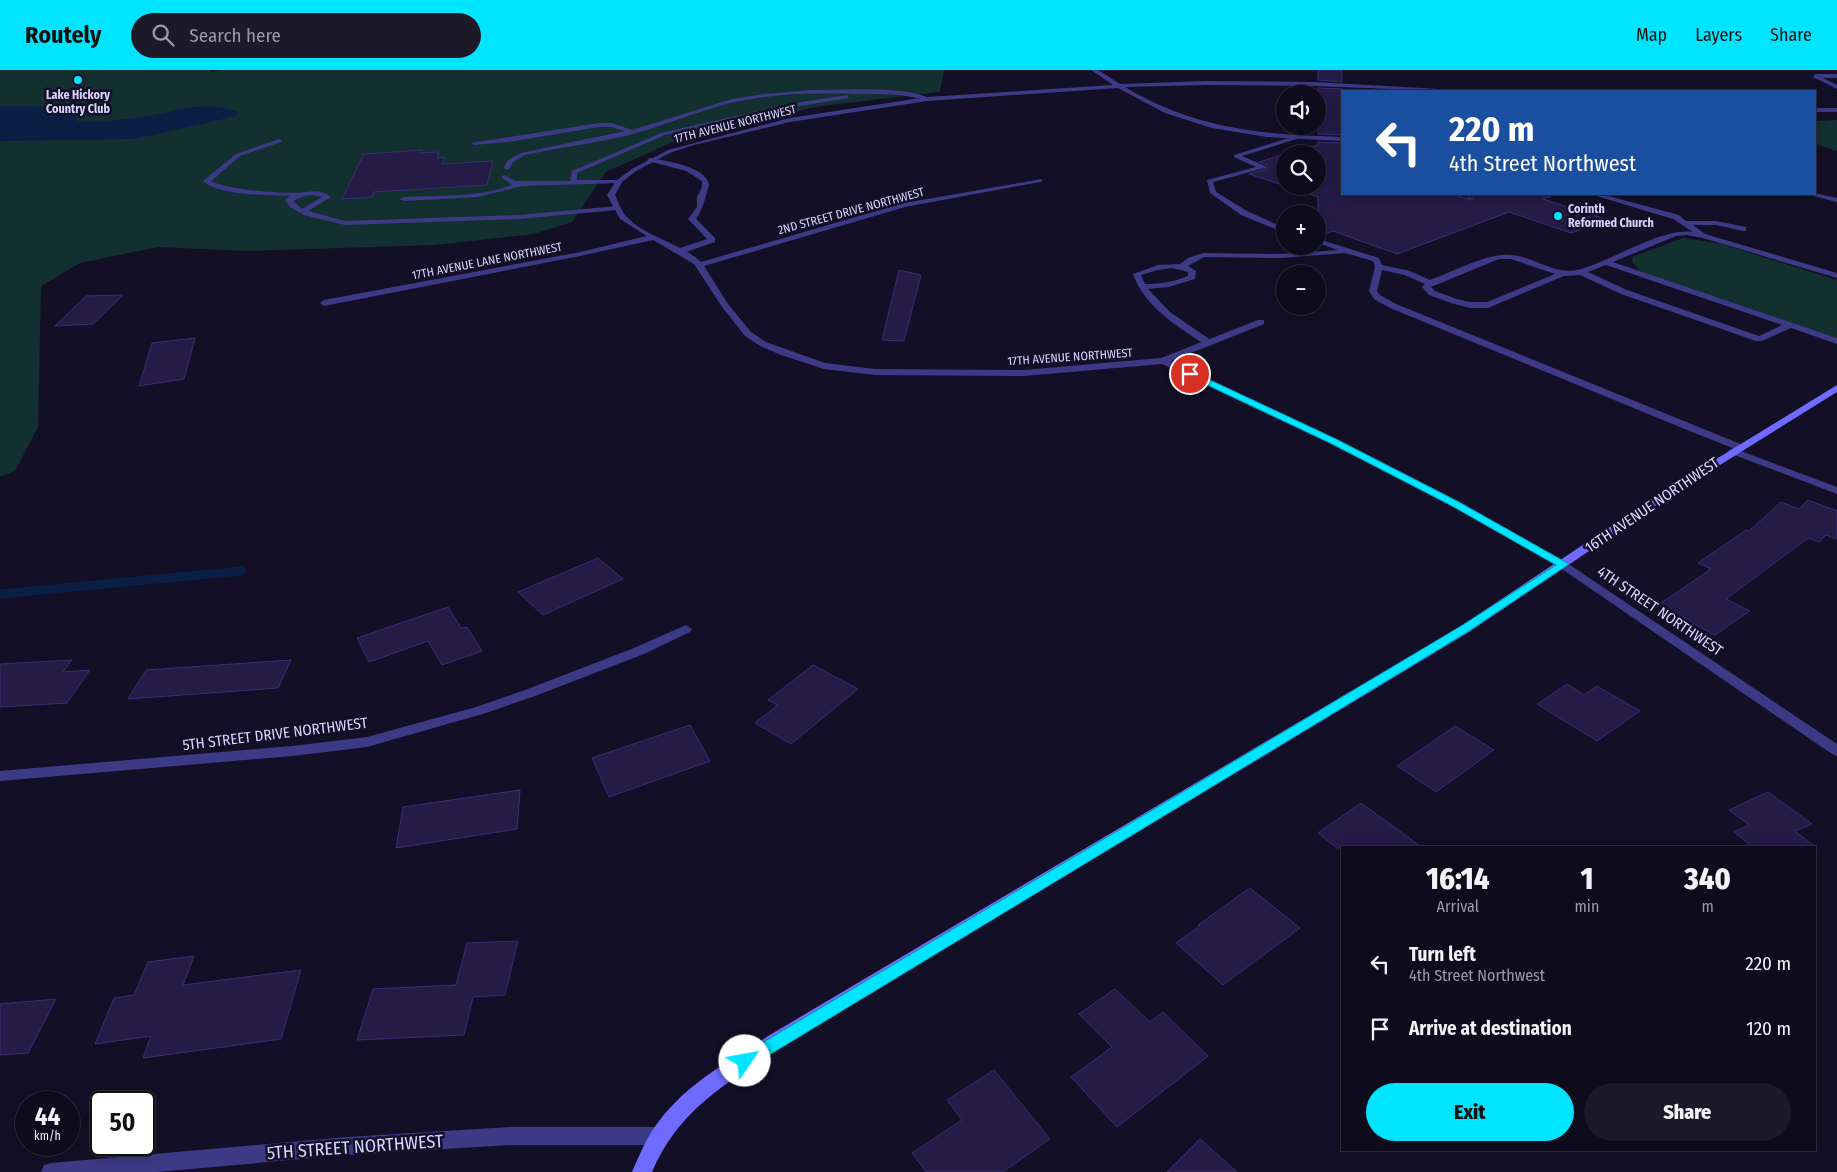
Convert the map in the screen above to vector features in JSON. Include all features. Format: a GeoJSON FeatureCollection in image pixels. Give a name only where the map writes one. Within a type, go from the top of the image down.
{"type":"FeatureCollection","features":[{"type":"Feature","properties":{"kind":"main road","name":"16TH AVENUE NORTHWEST"},"geometry":{"type":"LineString","coordinates":[[642,1172],[650,1150],[674,1114],[702,1090],[774,1042],[1465,629],[1668,493],[1837,388]]}},
{"type":"Feature","properties":{"kind":"street"},"geometry":{"type":"LineString","coordinates":[[1094,70],[1118,86],[1158,107],[1201,123],[1254,133],[1341,139]]}},
{"type":"Feature","properties":{"kind":"street"},"geometry":{"type":"LineString","coordinates":[[1832,70],[1837,72]]}},
{"type":"Feature","properties":{"kind":"street"},"geometry":{"type":"LineString","coordinates":[[1837,76],[1814,76],[1837,88]]}},
{"type":"Feature","properties":{"kind":"street","name":"17TH AVENUE NORTHWEST"},"geometry":{"type":"LineString","coordinates":[[619,181],[650,160],[692,144],[757,127],[813,116],[927,99],[1118,86],[1260,83],[1418,90]]}},
{"type":"Feature","properties":{"kind":"street"},"geometry":{"type":"LineString","coordinates":[[507,168],[510,161],[523,154],[632,132],[725,103],[756,97],[823,91],[910,93],[927,99]]}},
{"type":"Feature","properties":{"kind":"street"},"geometry":{"type":"LineString","coordinates":[[573,182],[574,172],[663,134],[788,106],[875,92]]}},
{"type":"Feature","properties":{"kind":"street"},"geometry":{"type":"LineString","coordinates":[[1816,110],[1837,110]]}},
{"type":"Feature","properties":{"kind":"street"},"geometry":{"type":"LineString","coordinates":[[677,119],[696,126]]}},
{"type":"Feature","properties":{"kind":"street"},"geometry":{"type":"LineString","coordinates":[[474,143],[508,140],[599,125],[612,126],[632,132]]}},
{"type":"Feature","properties":{"kind":"street"},"geometry":{"type":"LineString","coordinates":[[1276,227],[1244,213],[1213,193],[1209,181],[1263,167],[1236,156],[1298,137]]}},
{"type":"Feature","properties":{"kind":"street"},"geometry":{"type":"LineString","coordinates":[[279,141],[238,155],[206,181],[214,186],[238,190],[299,195],[322,193],[327,197],[303,212]]}},
{"type":"Feature","properties":{"kind":"street"},"geometry":{"type":"LineString","coordinates":[[650,160],[685,168],[699,174],[705,180],[706,188],[701,196],[701,208],[692,219],[712,240],[680,250]]}},
{"type":"Feature","properties":{"kind":"street"},"geometry":{"type":"LineString","coordinates":[[504,177],[508,181],[520,184],[619,181]]}},
{"type":"Feature","properties":{"kind":"street","name":"2ND STREET DRIVE NORTHWEST"},"geometry":{"type":"LineString","coordinates":[[699,265],[904,205],[1040,180]]}},
{"type":"Feature","properties":{"kind":"street"},"geometry":{"type":"LineString","coordinates":[[299,195],[289,200],[291,204],[303,212],[325,220],[346,223],[519,217],[617,208],[611,195],[619,181]]}},
{"type":"Feature","properties":{"kind":"street"},"geometry":{"type":"LineString","coordinates":[[404,199],[486,194],[506,190],[520,184]]}},
{"type":"Feature","properties":{"kind":"street"},"geometry":{"type":"LineString","coordinates":[[1598,195],[1676,217],[1704,236]]}},
{"type":"Feature","properties":{"kind":"street"},"geometry":{"type":"LineString","coordinates":[[1814,195],[1837,200]]}},
{"type":"Feature","properties":{"kind":"street","name":"17TH AVENUE NORTHWEST"},"geometry":{"type":"LineString","coordinates":[[617,208],[623,217],[637,228],[680,250],[699,265],[725,305],[748,334],[763,344],[784,353],[824,366],[875,372],[1024,373],[1163,361]]}},
{"type":"Feature","properties":{"kind":"street"},"geometry":{"type":"LineString","coordinates":[[1686,223],[1716,223],[1743,229]]}},
{"type":"Feature","properties":{"kind":"street"},"geometry":{"type":"LineString","coordinates":[[1562,274],[1512,257],[1498,257],[1430,282],[1426,287],[1432,293],[1470,305],[1488,305],[1562,274],[1581,272],[1675,234],[1687,233],[1704,236],[1837,276]]}},
{"type":"Feature","properties":{"kind":"street","name":"17TH AVENUE LANE NORTHWEST"},"geometry":{"type":"LineString","coordinates":[[324,303],[571,256],[654,237]]}},
{"type":"Feature","properties":{"kind":"street"},"geometry":{"type":"LineString","coordinates":[[1326,244],[1376,260],[1379,267],[1373,291],[1377,296],[1393,306],[1501,349],[1560,376],[1837,492]]}},
{"type":"Feature","properties":{"kind":"street"},"geometry":{"type":"LineString","coordinates":[[1183,266],[1203,255],[1281,256],[1349,251]]}},
{"type":"Feature","properties":{"kind":"street"},"geometry":{"type":"LineString","coordinates":[[1606,262],[1837,341]]}},
{"type":"Feature","properties":{"kind":"street"},"geometry":{"type":"LineString","coordinates":[[1142,286],[1163,287],[1176,284],[1192,277],[1192,271],[1183,266],[1152,267],[1137,274],[1142,286],[1170,319],[1209,343]]}},
{"type":"Feature","properties":{"kind":"street"},"geometry":{"type":"LineString","coordinates":[[1379,267],[1430,282]]}},
{"type":"Feature","properties":{"kind":"street"},"geometry":{"type":"LineString","coordinates":[[1581,272],[1624,292],[1759,339],[1790,326]]}},
{"type":"Feature","properties":{"kind":"street"},"geometry":{"type":"LineString","coordinates":[[1163,361],[1261,322]]}},
{"type":"Feature","properties":{"kind":"street","name":"4TH STREET NORTHWEST"},"geometry":{"type":"LineString","coordinates":[[1163,361],[1333,441],[1456,504],[1563,564],[1837,751]]}},
{"type":"Feature","properties":{"kind":"street","name":"5TH STREET DRIVE NORTHWEST"},"geometry":{"type":"LineString","coordinates":[[0,776],[292,751],[367,742],[482,710],[530,694],[639,651],[686,629]]}},
{"type":"Feature","properties":{"kind":"street","name":"5TH STREET NORTHWEST"},"geometry":{"type":"LineString","coordinates":[[51,1172],[347,1146],[512,1136],[658,1136]]}},
{"type":"Feature","properties":{"kind":"green space","name":"Lake Hickory Country Club"},"geometry":{"type":"Polygon","coordinates":[[[0,70],[212,70],[210,72],[222,70],[944,70],[940,92],[815,107],[677,140],[606,172],[572,222],[534,234],[434,245],[248,251],[158,247],[80,263],[41,286],[38,427],[15,471],[0,477],[0,70]]]}},
{"type":"Feature","properties":{"kind":"green space"},"geometry":{"type":"Polygon","coordinates":[[[1837,120],[1837,151],[1816,144],[1816,121],[1837,120]]]}},
{"type":"Feature","properties":{"kind":"green space"},"geometry":{"type":"Polygon","coordinates":[[[1683,238],[1718,243],[1837,280],[1837,338],[1642,273],[1633,263],[1632,257],[1683,238]]]}},
{"type":"Feature","properties":{"kind":"water"},"geometry":{"type":"Polygon","coordinates":[[[0,106],[85,107],[77,114],[75,120],[82,122],[126,119],[196,107],[216,107],[239,112],[235,116],[134,139],[0,141],[0,106]]]}},
{"type":"Feature","properties":{"kind":"building"},"geometry":{"type":"Polygon","coordinates":[[[1318,70],[1342,70],[1342,82],[1318,80],[1318,70]]]}},
{"type":"Feature","properties":{"kind":"building"},"geometry":{"type":"Polygon","coordinates":[[[1326,88],[1342,89],[1341,135],[1326,134],[1326,88]]]}},
{"type":"Feature","properties":{"kind":"building"},"geometry":{"type":"Polygon","coordinates":[[[1318,142],[1341,143],[1341,195],[1455,195],[1471,200],[1473,199],[1468,198],[1469,195],[1550,195],[1543,199],[1609,220],[1571,233],[1509,212],[1397,254],[1333,231],[1326,234],[1326,205],[1318,205],[1318,197],[1312,195],[1326,195],[1326,145],[1318,145],[1318,142]]]}},
{"type":"Feature","properties":{"kind":"building"},"geometry":{"type":"Polygon","coordinates":[[[422,150],[421,153],[439,152],[437,158],[445,157],[442,164],[493,161],[487,185],[374,192],[372,197],[342,199],[364,154],[422,150]]]}},
{"type":"Feature","properties":{"kind":"building"},"geometry":{"type":"Polygon","coordinates":[[[1276,157],[1276,183],[1249,174],[1266,169],[1266,164],[1259,162],[1276,157]]]}},
{"type":"Feature","properties":{"kind":"building"},"geometry":{"type":"Polygon","coordinates":[[[899,270],[921,275],[904,341],[882,340],[899,270]]]}},
{"type":"Feature","properties":{"kind":"building"},"geometry":{"type":"Polygon","coordinates":[[[123,295],[93,324],[55,326],[86,296],[123,295]]]}},
{"type":"Feature","properties":{"kind":"building"},"geometry":{"type":"Polygon","coordinates":[[[195,338],[184,379],[139,386],[152,343],[195,338]]]}},
{"type":"Feature","properties":{"kind":"building"},"geometry":{"type":"Polygon","coordinates":[[[1808,500],[1837,511],[1837,539],[1826,535],[1819,542],[1808,538],[1726,599],[1750,611],[1715,635],[1658,605],[1711,569],[1698,563],[1746,530],[1749,531],[1781,502],[1799,509],[1808,500]]]}},
{"type":"Feature","properties":{"kind":"building"},"geometry":{"type":"Polygon","coordinates":[[[598,558],[623,579],[543,615],[518,592],[598,558]]]}},
{"type":"Feature","properties":{"kind":"building"},"geometry":{"type":"Polygon","coordinates":[[[448,607],[461,628],[467,627],[482,651],[442,665],[428,641],[369,662],[357,638],[448,607]]]}},
{"type":"Feature","properties":{"kind":"building"},"geometry":{"type":"Polygon","coordinates":[[[72,660],[63,672],[90,670],[67,703],[0,707],[0,664],[72,660]]]}},
{"type":"Feature","properties":{"kind":"building"},"geometry":{"type":"Polygon","coordinates":[[[291,660],[278,688],[128,699],[146,670],[291,660]]]}},
{"type":"Feature","properties":{"kind":"building"},"geometry":{"type":"Polygon","coordinates":[[[813,665],[858,689],[791,744],[755,723],[778,705],[768,700],[813,665]]]}},
{"type":"Feature","properties":{"kind":"building"},"geometry":{"type":"Polygon","coordinates":[[[1567,684],[1584,695],[1597,686],[1640,711],[1597,741],[1537,704],[1567,684]]]}},
{"type":"Feature","properties":{"kind":"building"},"geometry":{"type":"Polygon","coordinates":[[[690,725],[710,761],[609,797],[592,758],[690,725]]]}},
{"type":"Feature","properties":{"kind":"building"},"geometry":{"type":"Polygon","coordinates":[[[1455,726],[1494,750],[1436,792],[1397,766],[1455,726]]]}},
{"type":"Feature","properties":{"kind":"building"},"geometry":{"type":"Polygon","coordinates":[[[520,790],[517,829],[396,848],[403,807],[520,790]]]}},
{"type":"Feature","properties":{"kind":"building"},"geometry":{"type":"Polygon","coordinates":[[[1768,792],[1812,824],[1795,831],[1814,846],[1752,846],[1734,832],[1749,825],[1729,810],[1768,792]]]}},
{"type":"Feature","properties":{"kind":"building"},"geometry":{"type":"Polygon","coordinates":[[[1361,803],[1420,846],[1341,846],[1341,848],[1337,848],[1318,833],[1361,803]]]}},
{"type":"Feature","properties":{"kind":"building"},"geometry":{"type":"Polygon","coordinates":[[[1250,888],[1300,928],[1223,985],[1176,943],[1250,888]]]}},
{"type":"Feature","properties":{"kind":"building"},"geometry":{"type":"Polygon","coordinates":[[[518,941],[505,995],[473,997],[464,1035],[357,1040],[373,989],[456,985],[467,943],[518,941]]]}},
{"type":"Feature","properties":{"kind":"building"},"geometry":{"type":"Polygon","coordinates":[[[194,956],[183,985],[301,970],[281,1039],[143,1058],[151,1036],[95,1044],[114,998],[134,995],[148,962],[194,956]]]}},
{"type":"Feature","properties":{"kind":"building"},"geometry":{"type":"Polygon","coordinates":[[[1115,989],[1150,1022],[1163,1012],[1208,1056],[1117,1127],[1071,1077],[1112,1047],[1079,1014],[1115,989]]]}},
{"type":"Feature","properties":{"kind":"building"},"geometry":{"type":"Polygon","coordinates":[[[56,999],[28,1053],[0,1055],[0,1004],[56,999]]]}},
{"type":"Feature","properties":{"kind":"building"},"geometry":{"type":"Polygon","coordinates":[[[994,1070],[1050,1139],[1003,1172],[926,1172],[912,1153],[962,1120],[947,1100],[994,1070]]]}},
{"type":"Feature","properties":{"kind":"building"},"geometry":{"type":"Polygon","coordinates":[[[1200,1139],[1237,1172],[1167,1172],[1200,1139]]]}},
{"type":"Feature","properties":{"kind":"waterway"},"geometry":{"type":"LineString","coordinates":[[0,594],[241,571]]}},
{"type":"Feature","properties":{"kind":"place","name":"Lake Hickory Country Club"},"geometry":{"type":"Point","coordinates":[78,80]}},
{"type":"Feature","properties":{"kind":"place","name":"Corinth Reformed Church"},"geometry":{"type":"Point","coordinates":[1558,216]}},
{"type":"Feature","properties":{"kind":"route"},"geometry":{"type":"LineString","coordinates":[[745,1061],[1465,629],[1563,564],[1456,504],[1333,441],[1190,374]]}}]}
